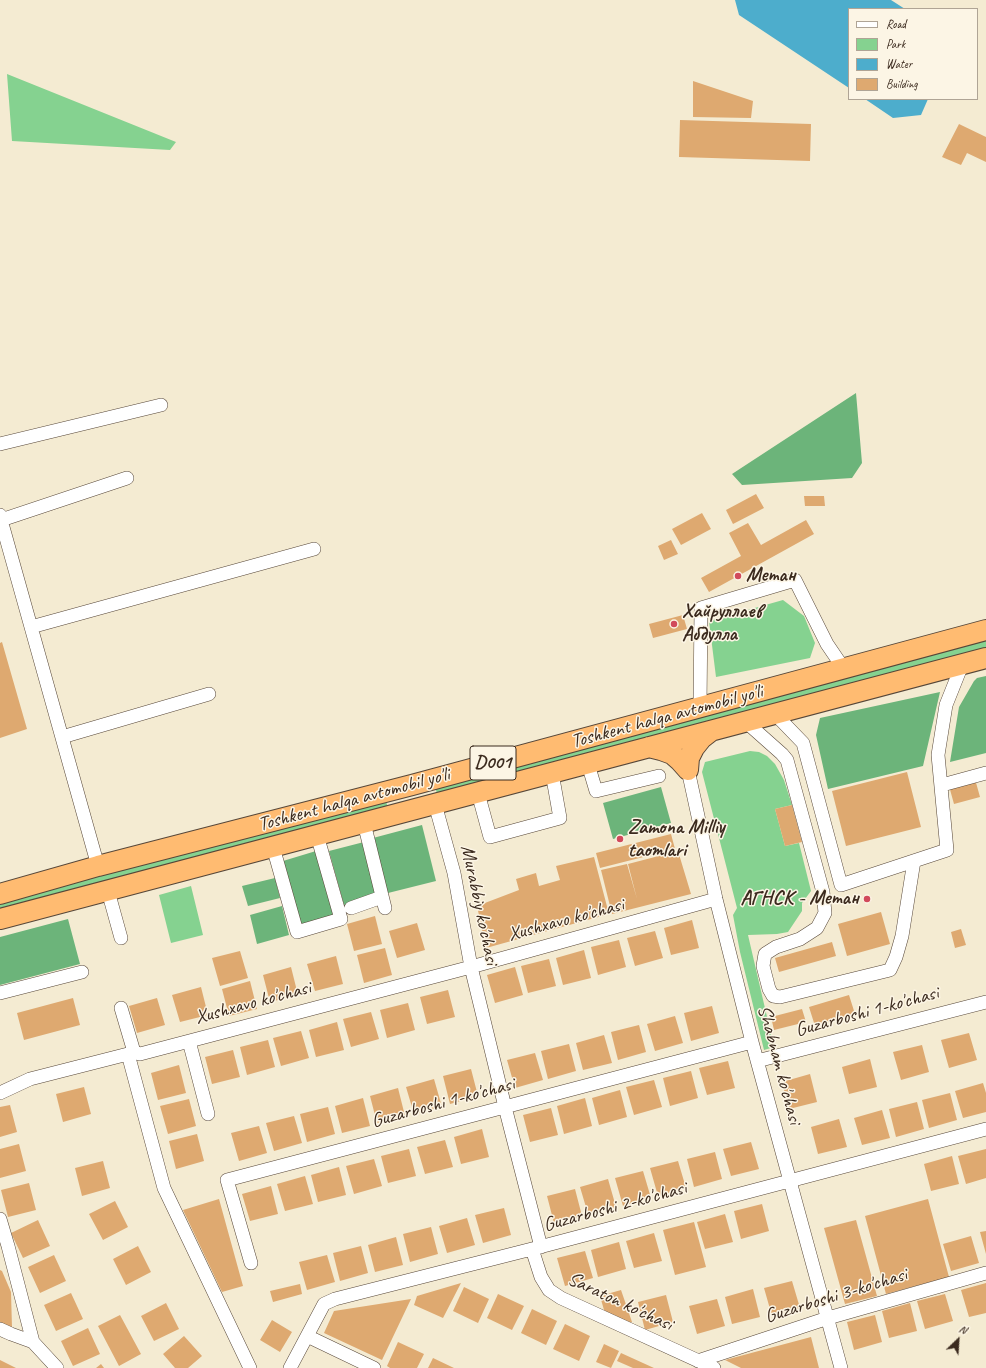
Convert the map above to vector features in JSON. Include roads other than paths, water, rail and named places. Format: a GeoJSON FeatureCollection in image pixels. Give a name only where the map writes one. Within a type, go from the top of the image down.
{"type":"FeatureCollection","features":[{"type":"Feature","properties":{"kind":"highway","name":"Toshkent halqa avtomobil yo'li"},"geometry":{"type":"LineString","coordinates":[[0,894],[98,866],[412,785],[986,630]]}},
{"type":"Feature","properties":{"kind":"highway","name":"Toshkent halqa avtomobil yo'li"},"geometry":{"type":"LineString","coordinates":[[0,919],[986,658]]}},
{"type":"Feature","properties":{"kind":"highway"},"geometry":{"type":"LineString","coordinates":[[688,770],[689,758],[694,748],[702,738],[712,731]]}},
{"type":"Feature","properties":{"kind":"highway"},"geometry":{"type":"LineString","coordinates":[[649,748],[672,754],[688,770]]}},
{"type":"Feature","properties":{"kind":"highway"},"geometry":{"type":"LineString","coordinates":[[412,785],[427,806]]}},
{"type":"Feature","properties":{"kind":"street"},"geometry":{"type":"LineString","coordinates":[[0,444],[161,405]]}},
{"type":"Feature","properties":{"kind":"street"},"geometry":{"type":"LineString","coordinates":[[98,866],[0,519],[127,478]]}},
{"type":"Feature","properties":{"kind":"street"},"geometry":{"type":"LineString","coordinates":[[31,627],[314,549]]}},
{"type":"Feature","properties":{"kind":"street"},"geometry":{"type":"LineString","coordinates":[[700,708],[701,608],[796,580],[827,644],[844,669]]}},
{"type":"Feature","properties":{"kind":"street"},"geometry":{"type":"LineString","coordinates":[[775,714],[803,743],[841,885],[947,850],[938,755],[946,705],[962,665]]}},
{"type":"Feature","properties":{"kind":"street"},"geometry":{"type":"LineString","coordinates":[[62,737],[209,694]]}},
{"type":"Feature","properties":{"kind":"street"},"geometry":{"type":"LineString","coordinates":[[746,722],[787,760],[823,892],[825,913],[817,928],[800,939],[776,947],[765,954],[763,966],[769,989],[773,996],[780,997],[890,970],[902,936],[914,861]]}},
{"type":"Feature","properties":{"kind":"street"},"geometry":{"type":"LineString","coordinates":[[588,764],[596,791],[659,776]]}},
{"type":"Feature","properties":{"kind":"street","name":"Shabnam ko'chasi"},"geometry":{"type":"LineString","coordinates":[[688,770],[716,899],[757,1062],[841,1368]]}},
{"type":"Feature","properties":{"kind":"street"},"geometry":{"type":"LineString","coordinates":[[478,793],[490,837],[560,818],[552,773]]}},
{"type":"Feature","properties":{"kind":"street"},"geometry":{"type":"LineString","coordinates":[[942,785],[986,774]]}},
{"type":"Feature","properties":{"kind":"street","name":"Murabbiy ko'chasi"},"geometry":{"type":"LineString","coordinates":[[427,806],[454,872],[471,967],[537,1248]]}},
{"type":"Feature","properties":{"kind":"street"},"geometry":{"type":"LineString","coordinates":[[351,908],[384,903],[364,823]]}},
{"type":"Feature","properties":{"kind":"street"},"geometry":{"type":"LineString","coordinates":[[273,847],[297,932],[341,919],[317,835]]}},
{"type":"Feature","properties":{"kind":"street"},"geometry":{"type":"LineString","coordinates":[[108,891],[121,938]]}},
{"type":"Feature","properties":{"kind":"street","name":"Xushxavo ko'chasi"},"geometry":{"type":"LineString","coordinates":[[0,1093],[30,1079],[131,1053],[140,1054],[471,967],[716,899]]}},
{"type":"Feature","properties":{"kind":"street"},"geometry":{"type":"LineString","coordinates":[[0,993],[82,972]]}},
{"type":"Feature","properties":{"kind":"street","name":"Guzarboshi 1-ko'chasi"},"geometry":{"type":"LineString","coordinates":[[757,1062],[986,1002]]}},
{"type":"Feature","properties":{"kind":"street"},"geometry":{"type":"LineString","coordinates":[[121,1008],[164,1188],[250,1368]]}},
{"type":"Feature","properties":{"kind":"street"},"geometry":{"type":"LineString","coordinates":[[189,1041],[208,1114]]}},
{"type":"Feature","properties":{"kind":"street","name":"Guzarboshi 1-ko'chasi"},"geometry":{"type":"LineString","coordinates":[[251,1263],[227,1180],[752,1042]]}},
{"type":"Feature","properties":{"kind":"street","name":"Guzarboshi 2-ko'chasi"},"geometry":{"type":"LineString","coordinates":[[290,1368],[324,1304],[335,1299],[537,1248],[986,1129]]}},
{"type":"Feature","properties":{"kind":"street"},"geometry":{"type":"LineString","coordinates":[[0,1219],[4,1247],[33,1342],[57,1368]]}},
{"type":"Feature","properties":{"kind":"street","name":"Saraton ko'chasi"},"geometry":{"type":"LineString","coordinates":[[537,1248],[541,1277],[549,1290],[561,1298],[714,1368]]}},
{"type":"Feature","properties":{"kind":"street","name":"Guzarboshi 3-ko'chasi"},"geometry":{"type":"LineString","coordinates":[[698,1360],[828,1318],[986,1273]]}},
{"type":"Feature","properties":{"kind":"street"},"geometry":{"type":"LineString","coordinates":[[0,1329],[33,1342]]}},
{"type":"Feature","properties":{"kind":"street"},"geometry":{"type":"LineString","coordinates":[[307,1336],[374,1368]]}},
{"type":"Feature","properties":{"kind":"water"},"geometry":{"type":"Polygon","coordinates":[[[735,0],[891,0],[903,8],[848,8],[848,87],[739,15],[735,0]]]}},
{"type":"Feature","properties":{"kind":"water"},"geometry":{"type":"Polygon","coordinates":[[[866,100],[928,100],[921,115],[893,118],[866,100]]]}},
{"type":"Feature","properties":{"kind":"place","name":"Метан"},"geometry":{"type":"Point","coordinates":[738,576]}},
{"type":"Feature","properties":{"kind":"place","name":"Хайруллаев Абдулла"},"geometry":{"type":"Point","coordinates":[674,624]}},
{"type":"Feature","properties":{"kind":"place","name":"Zamona Milliy taomlari"},"geometry":{"type":"Point","coordinates":[620,839]}},
{"type":"Feature","properties":{"kind":"place","name":"АГНСК - Метан"},"geometry":{"type":"Point","coordinates":[867,899]}}]}
